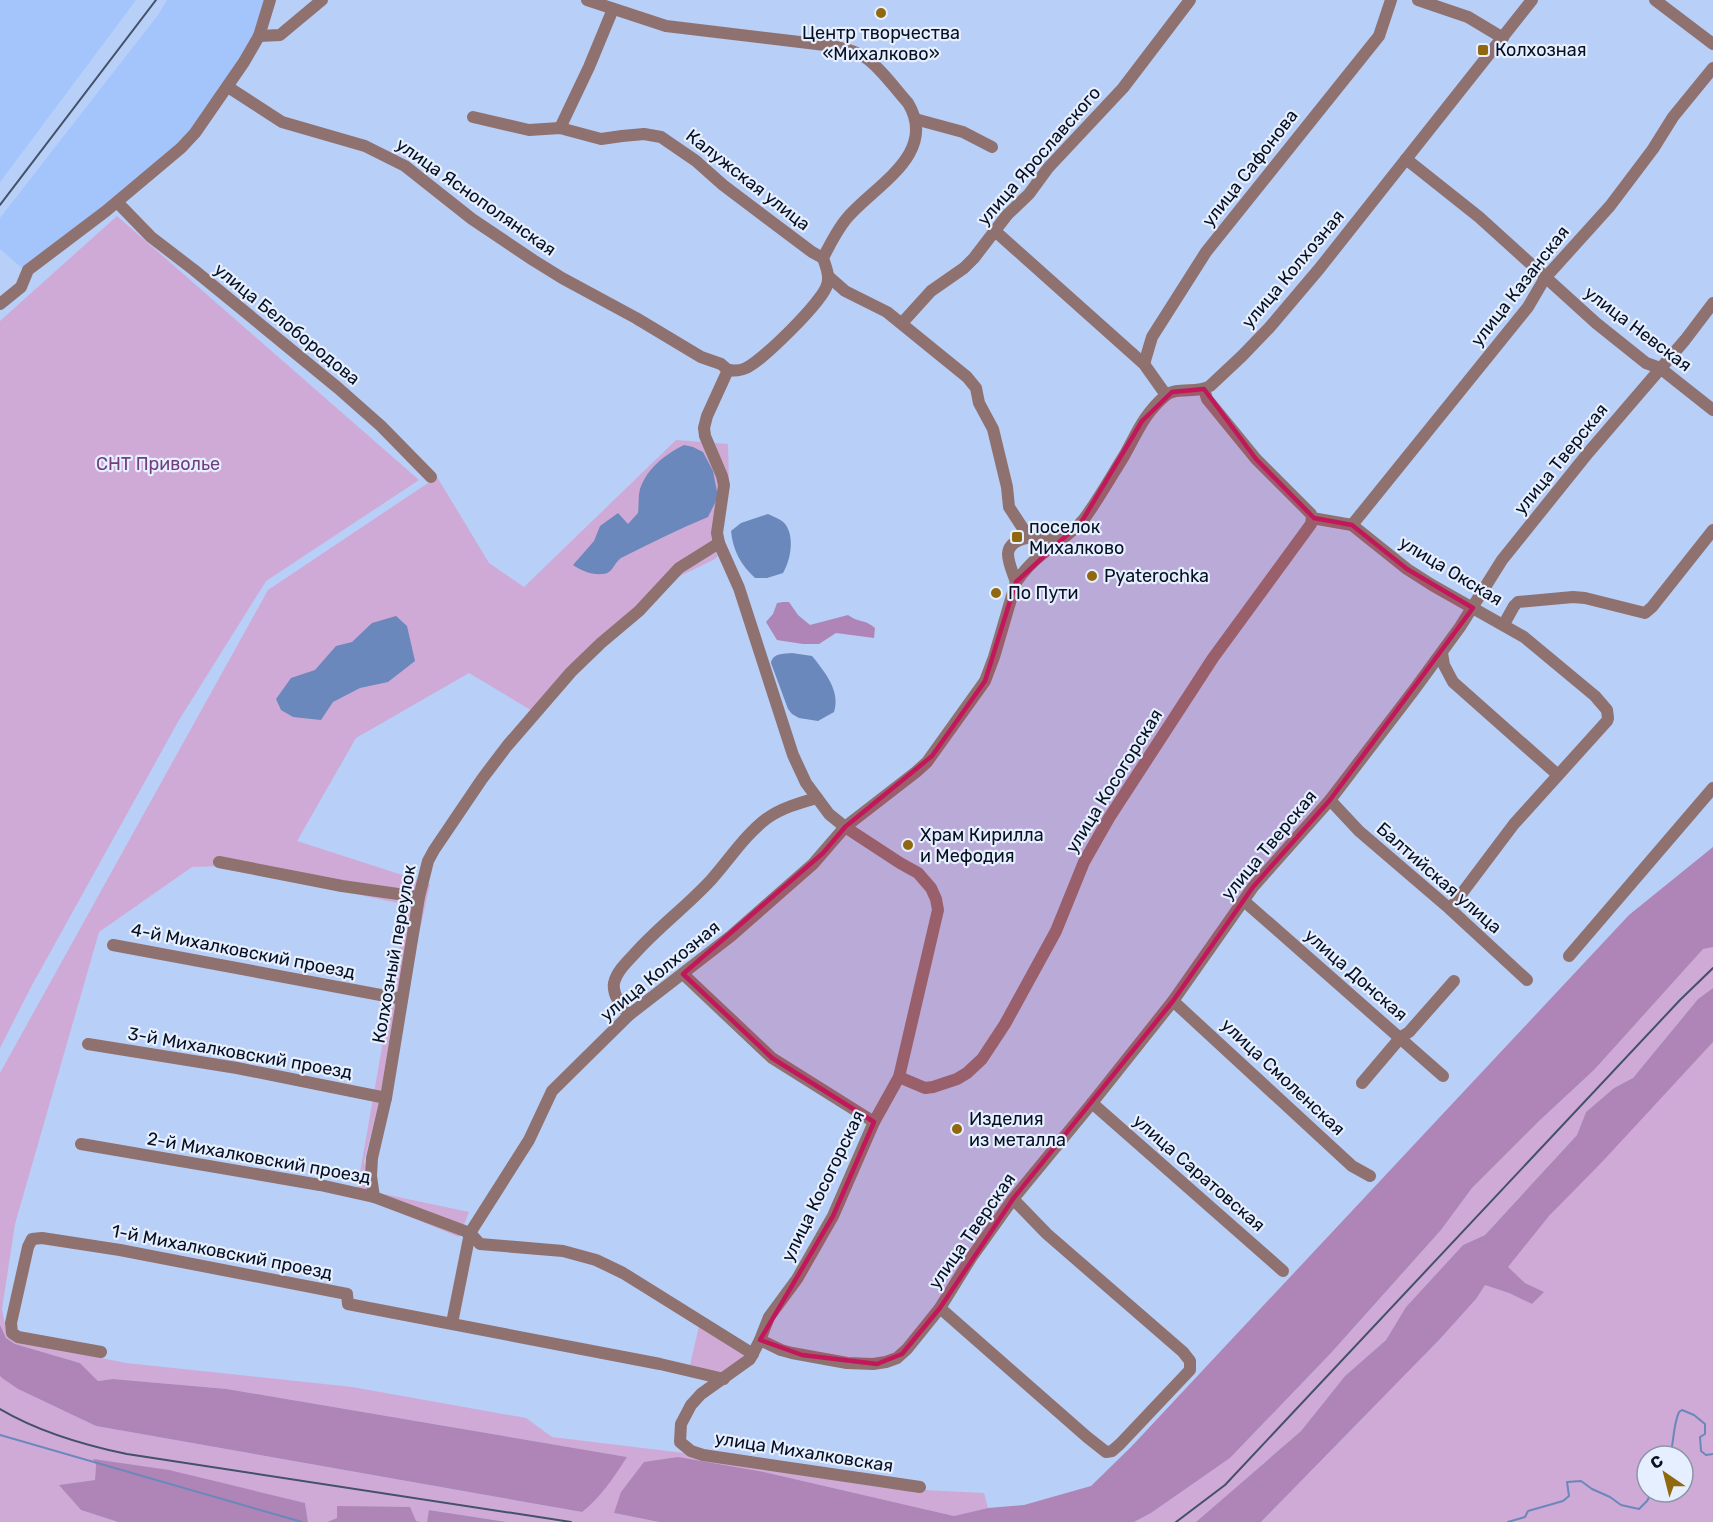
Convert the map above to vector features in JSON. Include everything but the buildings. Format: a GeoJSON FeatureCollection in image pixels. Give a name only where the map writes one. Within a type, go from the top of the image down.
{"type":"FeatureCollection","features":[{"type":"Feature","properties":{"kind":"street"},"geometry":{"type":"LineString","coordinates":[[0,304],[21,287],[28,270],[117,202],[182,148],[228,87],[259,36],[270,0]]}},
{"type":"Feature","properties":{"kind":"street"},"geometry":{"type":"LineString","coordinates":[[259,36],[280,35],[322,0]]}},
{"type":"Feature","properties":{"kind":"street"},"geometry":{"type":"LineString","coordinates":[[587,0],[666,26],[825,45],[853,52],[874,65],[908,103],[915,119],[917,136],[911,152],[894,174],[848,217],[833,238],[823,258],[828,276],[825,290],[806,315],[750,366],[737,371],[728,370],[704,428],[724,485],[717,533],[719,543],[740,588],[793,755],[806,783],[832,816],[845,827]]}},
{"type":"Feature","properties":{"kind":"street","name":"улица Ярославского"},"geometry":{"type":"LineString","coordinates":[[902,323],[931,291],[964,268],[974,258],[1012,209],[1029,194],[1048,168],[1123,88],[1190,0]]}},
{"type":"Feature","properties":{"kind":"street","name":"улица Сафонова"},"geometry":{"type":"LineString","coordinates":[[1144,364],[1152,337],[1206,252],[1378,36],[1391,0]]}},
{"type":"Feature","properties":{"kind":"street"},"geometry":{"type":"LineString","coordinates":[[1418,0],[1468,17],[1503,38]]}},
{"type":"Feature","properties":{"kind":"street","name":"улица Колхозная"},"geometry":{"type":"LineString","coordinates":[[1204,389],[1222,376],[1269,328],[1319,269],[1532,0]]}},
{"type":"Feature","properties":{"kind":"street"},"geometry":{"type":"LineString","coordinates":[[1655,0],[1713,44]]}},
{"type":"Feature","properties":{"kind":"street"},"geometry":{"type":"LineString","coordinates":[[560,128],[613,9]]}},
{"type":"Feature","properties":{"kind":"street","name":"улица Казанская"},"geometry":{"type":"LineString","coordinates":[[1352,525],[1528,307],[1545,278],[1610,206],[1653,149],[1673,117],[1713,68]]}},
{"type":"Feature","properties":{"kind":"street","name":"улица Яснополянская"},"geometry":{"type":"LineString","coordinates":[[228,87],[282,122],[365,146],[405,166],[472,219],[562,278],[701,357],[721,364],[728,370]]}},
{"type":"Feature","properties":{"kind":"street","name":"Калужская улица"},"geometry":{"type":"LineString","coordinates":[[473,117],[529,130],[560,128],[601,140],[644,134],[666,140],[696,161],[775,225],[823,258]]}},
{"type":"Feature","properties":{"kind":"street"},"geometry":{"type":"LineString","coordinates":[[915,119],[963,132],[992,147]]}},
{"type":"Feature","properties":{"kind":"street","name":"улица Невская"},"geometry":{"type":"LineString","coordinates":[[1406,159],[1479,217],[1545,278],[1646,363],[1660,368],[1713,410]]}},
{"type":"Feature","properties":{"kind":"street","name":"улица Белобородова"},"geometry":{"type":"LineString","coordinates":[[117,202],[151,237],[338,387],[381,426],[431,477]]}},
{"type":"Feature","properties":{"kind":"street"},"geometry":{"type":"LineString","coordinates":[[995,231],[1144,364],[1166,395]]}},
{"type":"Feature","properties":{"kind":"street"},"geometry":{"type":"LineString","coordinates":[[828,276],[845,291],[887,312],[902,323],[975,385],[997,443],[1007,487],[1008,507],[1027,535]]}},
{"type":"Feature","properties":{"kind":"street","name":"улица Тверская"},"geometry":{"type":"LineString","coordinates":[[760,1340],[781,1350],[847,1363],[881,1363],[902,1354],[940,1308],[970,1257],[1013,1199],[1173,1001],[1253,887],[1330,800],[1442,653],[1502,560],[1713,303]]}},
{"type":"Feature","properties":{"kind":"street"},"geometry":{"type":"LineString","coordinates":[[1016,582],[1024,571],[1069,533],[1087,514],[1145,418],[1166,395],[1172,392],[1204,389],[1207,399],[1256,459],[1311,514],[1312,518]]}},
{"type":"Feature","properties":{"kind":"street","name":"улица Окская"},"geometry":{"type":"LineString","coordinates":[[1312,518],[1352,525],[1407,569],[1524,637],[1584,686],[1606,709],[1607,721],[1558,775]]}},
{"type":"Feature","properties":{"kind":"street","name":"улица Косогорская"},"geometry":{"type":"LineString","coordinates":[[899,1077],[925,1088],[933,1087],[957,1079],[982,1059],[1005,1024],[1056,931],[1084,862],[1109,818],[1213,658],[1311,524],[1312,518]]}},
{"type":"Feature","properties":{"kind":"street"},"geometry":{"type":"LineString","coordinates":[[1504,624],[1518,602],[1572,597],[1585,597],[1643,614],[1652,607],[1713,530]]}},
{"type":"Feature","properties":{"kind":"street"},"geometry":{"type":"LineString","coordinates":[[1016,582],[1005,550],[1027,535],[1060,536],[1069,533]]}},
{"type":"Feature","properties":{"kind":"street","name":"Колхозный переулок"},"geometry":{"type":"LineString","coordinates":[[374,1197],[370,1176],[372,1158],[386,1098],[419,897],[428,861],[482,779],[547,699],[583,660],[639,611],[680,568],[719,543]]}},
{"type":"Feature","properties":{"kind":"street","name":"улица Колхозная"},"geometry":{"type":"LineString","coordinates":[[452,1323],[470,1233],[529,1140],[550,1095],[629,1015],[740,928],[818,859],[845,827],[927,762],[985,681],[1016,582]]}},
{"type":"Feature","properties":{"kind":"street"},"geometry":{"type":"LineString","coordinates":[[1442,653],[1444,665],[1453,682],[1558,775],[1500,841],[1450,909]]}},
{"type":"Feature","properties":{"kind":"street"},"geometry":{"type":"LineString","coordinates":[[1569,956],[1713,788]]}},
{"type":"Feature","properties":{"kind":"street"},"geometry":{"type":"LineString","coordinates":[[629,1015],[621,1006],[614,986],[616,978],[628,961],[652,935],[711,880],[763,822],[782,811],[817,798]]}},
{"type":"Feature","properties":{"kind":"street","name":"Балтийская улица"},"geometry":{"type":"LineString","coordinates":[[1330,800],[1359,831],[1450,909],[1527,980]]}},
{"type":"Feature","properties":{"kind":"street","name":"улица Косогорская"},"geometry":{"type":"LineString","coordinates":[[760,1340],[769,1317],[802,1272],[833,1216],[874,1122],[899,1077],[938,913],[936,899],[931,888],[918,873],[845,827]]}},
{"type":"Feature","properties":{"kind":"street"},"geometry":{"type":"LineString","coordinates":[[219,862],[419,897]]}},
{"type":"Feature","properties":{"kind":"street","name":"улица Донская"},"geometry":{"type":"LineString","coordinates":[[1244,901],[1443,1076]]}},
{"type":"Feature","properties":{"kind":"street","name":"4-й Михалковский проезд"},"geometry":{"type":"LineString","coordinates":[[113,945],[402,999]]}},
{"type":"Feature","properties":{"kind":"street"},"geometry":{"type":"LineString","coordinates":[[683,974],[772,1059],[874,1122]]}},
{"type":"Feature","properties":{"kind":"street"},"geometry":{"type":"LineString","coordinates":[[1362,1083],[1401,1037],[1409,1032],[1454,981]]}},
{"type":"Feature","properties":{"kind":"street","name":"улица Смоленская"},"geometry":{"type":"LineString","coordinates":[[1173,1001],[1352,1166],[1370,1176]]}},
{"type":"Feature","properties":{"kind":"street","name":"3-й Михалковский проезд"},"geometry":{"type":"LineString","coordinates":[[88,1044],[237,1068],[386,1098]]}},
{"type":"Feature","properties":{"kind":"street","name":"улица Саратовская"},"geometry":{"type":"LineString","coordinates":[[1092,1103],[1283,1270]]}},
{"type":"Feature","properties":{"kind":"street","name":"2-й Михалковский проезд"},"geometry":{"type":"LineString","coordinates":[[81,1144],[320,1185],[374,1197],[470,1233],[480,1244],[563,1251],[596,1260],[622,1273],[753,1354]]}},
{"type":"Feature","properties":{"kind":"street"},"geometry":{"type":"LineString","coordinates":[[940,1308],[1105,1451],[1110,1452],[1120,1444],[1189,1371],[1190,1361],[1183,1352],[1047,1234],[1013,1199]]}},
{"type":"Feature","properties":{"kind":"street","name":"1-й Михалковский проезд"},"geometry":{"type":"LineString","coordinates":[[101,1352],[18,1337],[11,1331],[10,1323],[28,1247],[32,1239],[42,1238],[120,1250],[347,1294],[348,1304],[660,1364],[724,1379]]}},
{"type":"Feature","properties":{"kind":"street","name":"улица Михалковская"},"geometry":{"type":"LineString","coordinates":[[760,1340],[746,1362],[697,1398],[680,1427],[680,1442],[703,1455],[920,1487]]}},
{"type":"Feature","properties":{"kind":"highlighted area"},"geometry":{"type":"Polygon","coordinates":[[[1204,389],[1256,459],[1314,518],[1352,525],[1407,569],[1473,608],[1330,800],[1253,887],[1173,1001],[1013,1199],[940,1308],[902,1354],[877,1364],[802,1355],[760,1340],[833,1216],[874,1122],[772,1058],[683,974],[823,853],[845,827],[932,756],[985,681],[1016,582],[1082,521],[1142,421],[1172,392],[1204,389]]]}},
{"type":"Feature","properties":{"kind":"shaded area"},"geometry":{"type":"Polygon","coordinates":[[[0,0],[136,0],[0,182],[0,0]]]}},
{"type":"Feature","properties":{"kind":"shaded area"},"geometry":{"type":"Polygon","coordinates":[[[167,0],[265,0],[255,31],[225,88],[189,135],[161,162],[22,268],[0,249],[0,218],[158,15],[167,0]]]}},
{"type":"Feature","properties":{"kind":"shaded area"},"geometry":{"type":"Polygon","coordinates":[[[684,445],[703,452],[713,471],[718,497],[708,517],[623,557],[607,573],[591,573],[573,565],[594,541],[600,526],[618,513],[628,524],[638,513],[640,489],[647,475],[664,457],[684,445]]]}},
{"type":"Feature","properties":{"kind":"shaded area"},"geometry":{"type":"Polygon","coordinates":[[[768,514],[786,526],[791,539],[790,554],[783,573],[767,578],[755,578],[738,557],[731,531],[741,523],[768,514]]]}},
{"type":"Feature","properties":{"kind":"shaded area"},"geometry":{"type":"Polygon","coordinates":[[[789,602],[798,615],[810,625],[848,615],[875,628],[874,638],[836,633],[819,644],[777,640],[766,622],[773,614],[777,603],[789,602]]]}},
{"type":"Feature","properties":{"kind":"shaded area"},"geometry":{"type":"Polygon","coordinates":[[[396,616],[407,626],[415,661],[388,682],[360,688],[333,702],[321,720],[293,717],[281,710],[276,699],[291,678],[315,670],[336,646],[352,642],[372,623],[396,616]]]}},
{"type":"Feature","properties":{"kind":"shaded area"},"geometry":{"type":"Polygon","coordinates":[[[792,653],[812,656],[833,689],[836,704],[834,712],[818,721],[799,718],[788,709],[771,663],[776,656],[792,653]]]}},
{"type":"Feature","properties":{"kind":"shaded area"},"geometry":{"type":"Polygon","coordinates":[[[1713,847],[1713,947],[1703,949],[1594,1070],[1472,1188],[1441,1230],[1331,1353],[1230,1458],[1151,1513],[1134,1522],[659,1522],[614,1513],[621,1492],[644,1462],[678,1457],[764,1472],[954,1516],[988,1508],[1024,1505],[1091,1486],[1131,1447],[1629,915],[1713,847]]]}},
{"type":"Feature","properties":{"kind":"shaded area"},"geometry":{"type":"Polygon","coordinates":[[[1713,988],[1713,1042],[1549,1216],[1508,1267],[1525,1283],[1544,1292],[1532,1304],[1485,1285],[1476,1299],[1440,1339],[1261,1522],[1196,1522],[1301,1431],[1345,1376],[1386,1340],[1406,1307],[1463,1245],[1485,1235],[1577,1135],[1586,1112],[1614,1088],[1633,1078],[1698,999],[1713,988]]]}},
{"type":"Feature","properties":{"kind":"shaded area"},"geometry":{"type":"Polygon","coordinates":[[[0,1325],[6,1338],[15,1344],[80,1363],[98,1381],[113,1379],[227,1389],[627,1457],[601,1493],[582,1512],[96,1426],[18,1389],[0,1376],[0,1325]]]}},
{"type":"Feature","properties":{"kind":"shaded area"},"geometry":{"type":"Polygon","coordinates":[[[93,1459],[169,1470],[305,1503],[308,1522],[118,1522],[81,1510],[59,1485],[95,1480],[96,1465],[93,1459]]]}},
{"type":"Feature","properties":{"kind":"shaded area"},"geometry":{"type":"Polygon","coordinates":[[[337,1506],[410,1507],[416,1521],[421,1522],[327,1522],[337,1518],[337,1506]]]}},
{"type":"Feature","properties":{"kind":"shaded area"},"geometry":{"type":"Polygon","coordinates":[[[429,1510],[507,1522],[427,1522],[429,1510]]]}},
{"type":"Feature","properties":{"kind":"green space","name":"СНТ Приволье"},"geometry":{"type":"Polygon","coordinates":[[[117,216],[419,480],[266,581],[179,720],[31,987],[0,1048],[0,321],[117,216]]]}},
{"type":"Feature","properties":{"kind":"green space"},"geometry":{"type":"Polygon","coordinates":[[[676,440],[728,444],[729,482],[713,533],[726,546],[715,559],[680,576],[575,673],[539,715],[469,673],[356,738],[297,841],[430,884],[405,998],[364,1162],[379,1193],[469,1212],[459,1237],[356,1195],[407,905],[225,866],[192,867],[99,932],[15,1224],[2,1309],[7,1335],[16,1341],[126,1363],[352,1387],[526,1418],[552,1437],[692,1454],[885,1488],[984,1493],[988,1508],[954,1516],[764,1472],[614,1513],[659,1522],[507,1522],[430,1510],[427,1522],[421,1522],[338,1506],[337,1518],[327,1522],[308,1522],[305,1503],[93,1460],[96,1465],[95,1480],[60,1485],[81,1510],[118,1522],[0,1522],[0,1376],[18,1389],[96,1426],[582,1512],[627,1457],[227,1389],[114,1379],[98,1381],[80,1363],[15,1344],[6,1338],[0,1325],[0,1073],[268,590],[437,477],[489,563],[524,587],[676,440]]]}},
{"type":"Feature","properties":{"kind":"green space"},"geometry":{"type":"Polygon","coordinates":[[[1713,947],[1713,988],[1698,999],[1633,1078],[1614,1088],[1586,1112],[1577,1135],[1485,1235],[1463,1245],[1406,1307],[1386,1340],[1345,1376],[1301,1431],[1196,1522],[1134,1522],[1151,1513],[1230,1458],[1331,1353],[1441,1230],[1472,1188],[1594,1070],[1703,948],[1713,947]]]}},
{"type":"Feature","properties":{"kind":"green space"},"geometry":{"type":"Polygon","coordinates":[[[1713,1042],[1713,1522],[1261,1522],[1440,1339],[1476,1299],[1485,1284],[1532,1304],[1543,1292],[1525,1283],[1507,1267],[1549,1216],[1713,1042]]]}},
{"type":"Feature","properties":{"kind":"green space"},"geometry":{"type":"Polygon","coordinates":[[[699,1326],[745,1355],[722,1374],[690,1365],[699,1326]]]}},
{"type":"Feature","properties":{"kind":"waterway"},"geometry":{"type":"LineString","coordinates":[[1672,1444],[1676,1422],[1682,1410],[1694,1415],[1705,1424],[1705,1434],[1700,1437],[1701,1451],[1706,1455],[1713,1454]]}},
{"type":"Feature","properties":{"kind":"waterway"},"geometry":{"type":"LineString","coordinates":[[0,1435],[302,1522]]}},
{"type":"Feature","properties":{"kind":"waterway"},"geometry":{"type":"LineString","coordinates":[[1508,1522],[1525,1517],[1528,1511],[1563,1501],[1569,1496],[1567,1482],[1581,1481],[1621,1505],[1639,1509],[1644,1504]]}},
{"type":"Feature","properties":{"kind":"railway"},"geometry":{"type":"LineString","coordinates":[[0,205],[156,0]]}},
{"type":"Feature","properties":{"kind":"railway"},"geometry":{"type":"LineString","coordinates":[[1176,1522],[1225,1485],[1680,1000],[1713,968]]}},
{"type":"Feature","properties":{"kind":"railway"},"geometry":{"type":"LineString","coordinates":[[0,1409],[62,1437],[127,1454],[571,1522]]}},
{"type":"Feature","properties":{"kind":"place","name":"Центр творчества «Михалково»"},"geometry":{"type":"Point","coordinates":[881,13]}},
{"type":"Feature","properties":{"kind":"place","name":"Колхозная"},"geometry":{"type":"Point","coordinates":[1483,50]}},
{"type":"Feature","properties":{"kind":"place","name":"поселок Михалково"},"geometry":{"type":"Point","coordinates":[1017,537]}},
{"type":"Feature","properties":{"kind":"place","name":"Pyaterochka"},"geometry":{"type":"Point","coordinates":[1092,576]}},
{"type":"Feature","properties":{"kind":"place","name":"По Пути"},"geometry":{"type":"Point","coordinates":[996,593]}},
{"type":"Feature","properties":{"kind":"place","name":"Храм Кирилла и Мефодия"},"geometry":{"type":"Point","coordinates":[908,845]}},
{"type":"Feature","properties":{"kind":"place","name":"Изделия из металла"},"geometry":{"type":"Point","coordinates":[957,1129]}}]}
